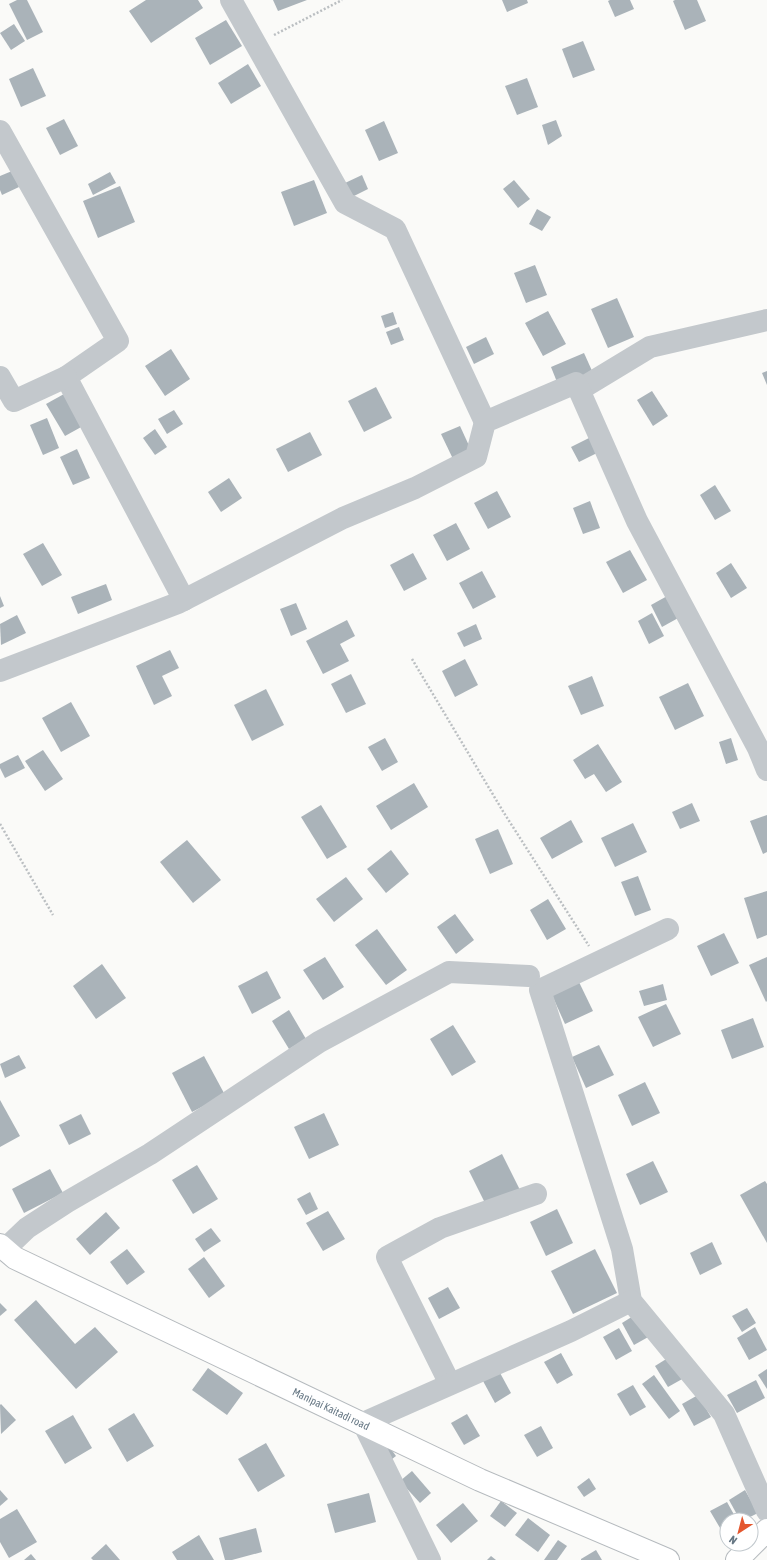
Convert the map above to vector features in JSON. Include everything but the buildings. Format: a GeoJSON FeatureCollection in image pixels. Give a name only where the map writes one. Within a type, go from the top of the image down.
{"type":"FeatureCollection","features":[{"type":"Feature","properties":{"kind":"main road","name":"Manipai Kaitadi road"},"geometry":{"type":"LineString","coordinates":[[2,1248],[15,1258],[480,1480],[668,1560]]}},
{"type":"Feature","properties":{"kind":"main road"},"geometry":{"type":"LineString","coordinates":[[737,1560],[767,1530]]}},
{"type":"Feature","properties":{"kind":"street"},"geometry":{"type":"LineString","coordinates":[[0,671],[184,600],[344,518],[415,488],[476,457],[485,422],[394,229],[345,203],[231,0]]}},
{"type":"Feature","properties":{"kind":"street"},"geometry":{"type":"LineString","coordinates":[[0,131],[118,341],[66,377],[14,402],[0,376]]}},
{"type":"Feature","properties":{"kind":"street"},"geometry":{"type":"LineString","coordinates":[[579,390],[650,347],[767,320]]}},
{"type":"Feature","properties":{"kind":"street"},"geometry":{"type":"LineString","coordinates":[[66,377],[184,600]]}},
{"type":"Feature","properties":{"kind":"street"},"geometry":{"type":"LineString","coordinates":[[485,422],[576,383],[637,521],[758,748],[767,770]]}},
{"type":"Feature","properties":{"kind":"street"},"geometry":{"type":"LineString","coordinates":[[668,929],[540,990],[622,1249],[631,1301],[724,1414],[767,1511]]}},
{"type":"Feature","properties":{"kind":"street"},"geometry":{"type":"LineString","coordinates":[[2,1248],[27,1228],[67,1202],[150,1154],[319,1042],[449,972],[529,976]]}},
{"type":"Feature","properties":{"kind":"street"},"geometry":{"type":"LineString","coordinates":[[450,1384],[387,1257],[440,1228],[536,1194]]}},
{"type":"Feature","properties":{"kind":"street"},"geometry":{"type":"LineString","coordinates":[[430,1560],[363,1423],[571,1331],[631,1301]]}},
{"type":"Feature","properties":{"kind":"path"},"geometry":{"type":"LineString","coordinates":[[256,45],[342,0]]}},
{"type":"Feature","properties":{"kind":"path"},"geometry":{"type":"LineString","coordinates":[[412,659],[504,813],[599,962]]}},
{"type":"Feature","properties":{"kind":"path"},"geometry":{"type":"LineString","coordinates":[[0,824],[53,915]]}}]}
